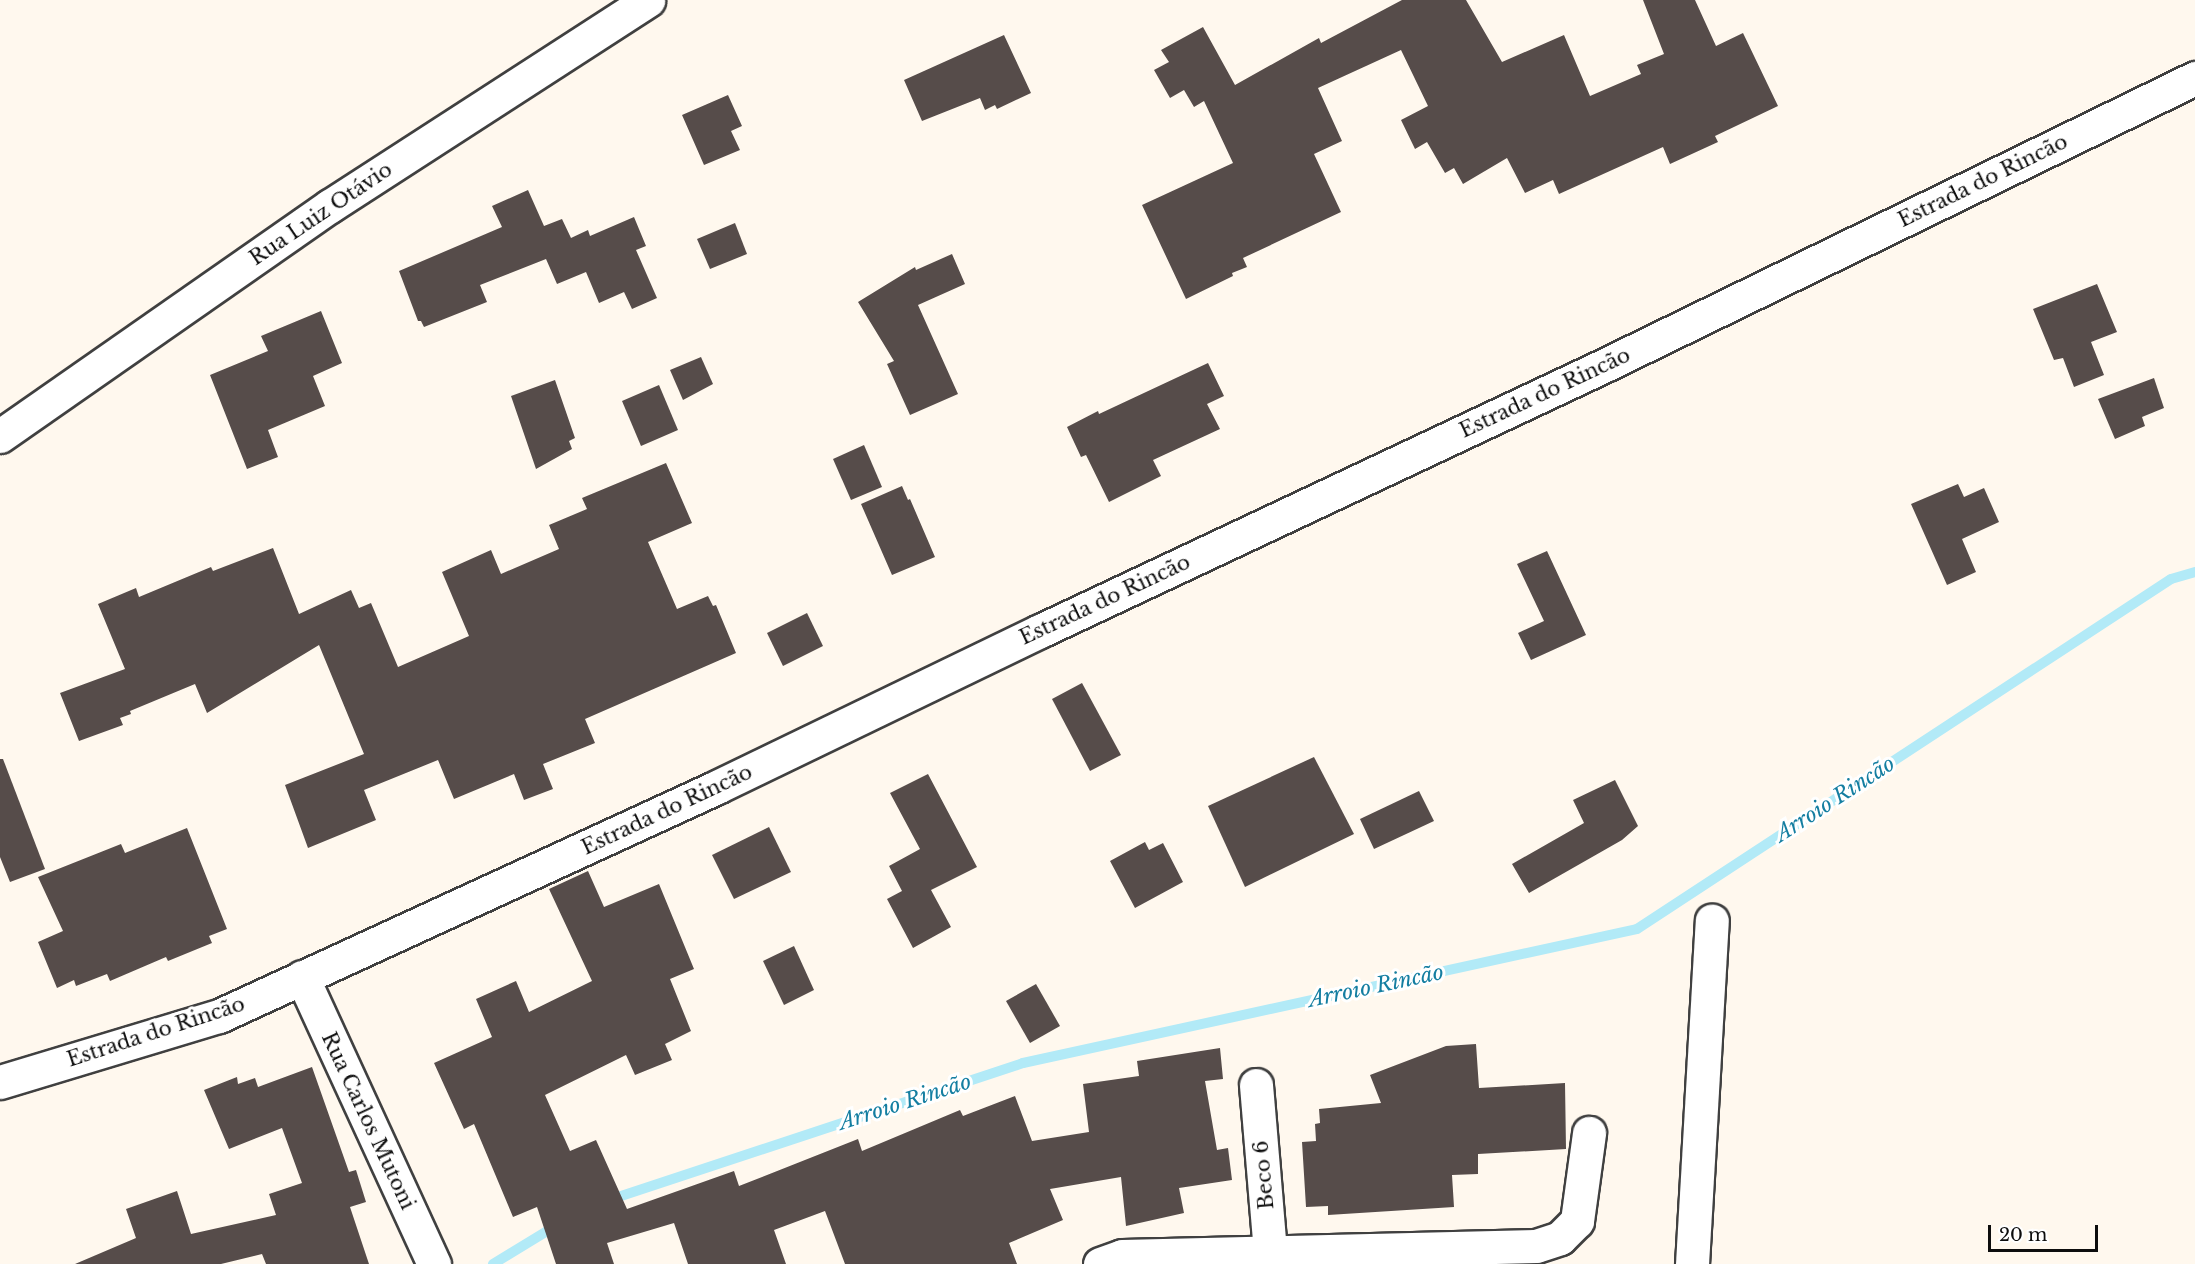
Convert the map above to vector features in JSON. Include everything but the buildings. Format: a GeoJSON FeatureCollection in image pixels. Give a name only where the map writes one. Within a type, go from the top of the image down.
{"type":"FeatureCollection","features":[{"type":"Feature","properties":{"kind":"street","name":"Rua Luiz Otávio"},"geometry":{"type":"LineString","coordinates":[[0,436],[330,206],[648,0]]}},
{"type":"Feature","properties":{"kind":"street","name":"Estrada do Rincão"},"geometry":{"type":"LineString","coordinates":[[0,1082],[219,1016],[717,787],[1050,626],[1601,367],[2195,78]]}},
{"type":"Feature","properties":{"kind":"street"},"geometry":{"type":"LineString","coordinates":[[1692,1264],[1712,921]]}},
{"type":"Feature","properties":{"kind":"street","name":"Rua Carlos Mutoni"},"geometry":{"type":"LineString","coordinates":[[302,977],[434,1264]]}},
{"type":"Feature","properties":{"kind":"street","name":"Beco 6"},"geometry":{"type":"LineString","coordinates":[[1256,1086],[1271,1258]]}},
{"type":"Feature","properties":{"kind":"street"},"geometry":{"type":"LineString","coordinates":[[1100,1264],[1122,1256],[1271,1258],[1536,1246],[1560,1238],[1577,1221],[1589,1133]]}},
{"type":"Feature","properties":{"kind":"waterway","name":"Arroio Rincão"},"geometry":{"type":"LineString","coordinates":[[609,1200],[1023,1063],[1637,929],[2171,579],[2195,572]]}},
{"type":"Feature","properties":{"kind":"waterway","name":"Arroio Rincão"},"geometry":{"type":"LineString","coordinates":[[493,1264],[557,1225]]}}]}
